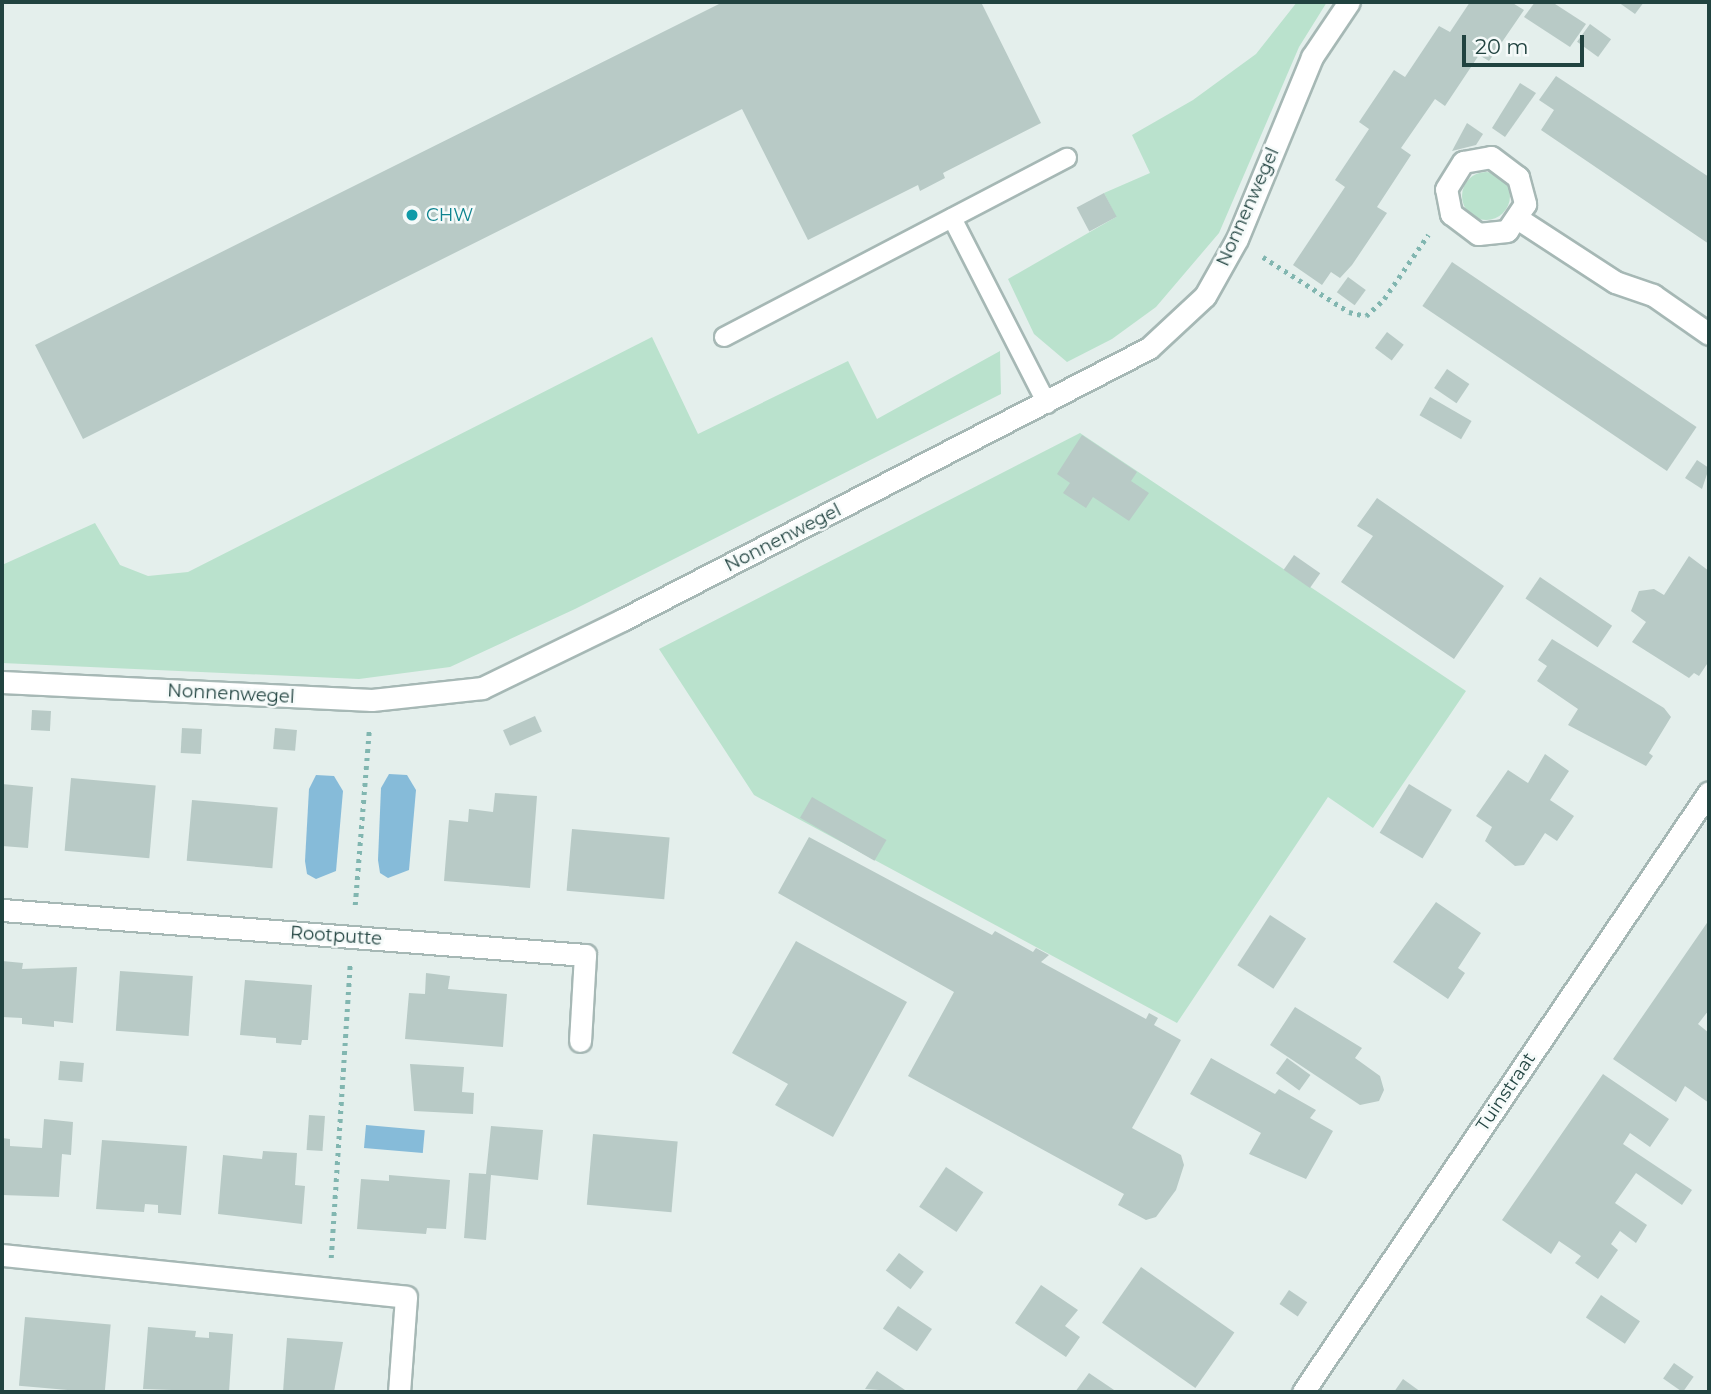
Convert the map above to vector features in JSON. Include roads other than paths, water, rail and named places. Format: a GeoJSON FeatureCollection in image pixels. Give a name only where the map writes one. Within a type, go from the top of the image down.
{"type":"FeatureCollection","features":[{"type":"Feature","properties":{"kind":"street","name":"Nonnenwegel"},"geometry":{"type":"LineString","coordinates":[[2,682],[372,700],[482,688],[1047,404],[1149,348],[1205,296],[1237,239],[1312,57],[1349,2]]}},
{"type":"Feature","properties":{"kind":"street"},"geometry":{"type":"LineString","coordinates":[[1491,157],[1518,177],[1525,204],[1517,218],[1507,231],[1478,234],[1451,214],[1446,189],[1463,162],[1491,157]]}},
{"type":"Feature","properties":{"kind":"street"},"geometry":{"type":"LineString","coordinates":[[1517,218],[1615,282],[1653,295],[1709,334]]}},
{"type":"Feature","properties":{"kind":"street","name":"Tuinstraat"},"geometry":{"type":"LineString","coordinates":[[1303,1392],[1709,792]]}},
{"type":"Feature","properties":{"kind":"street","name":"Rootputte"},"geometry":{"type":"LineString","coordinates":[[2,910],[585,954],[580,1041]]}},
{"type":"Feature","properties":{"kind":"street"},"geometry":{"type":"LineString","coordinates":[[2,1255],[406,1297],[399,1392]]}},
{"type":"Feature","properties":{"kind":"lane"},"geometry":{"type":"LineString","coordinates":[[724,337],[1067,158]]}},
{"type":"Feature","properties":{"kind":"lane"},"geometry":{"type":"LineString","coordinates":[[952,218],[1047,404]]}},
{"type":"Feature","properties":{"kind":"water"},"geometry":{"type":"Polygon","coordinates":[[[389,774],[407,775],[416,790],[409,870],[388,878],[380,873],[378,860],[381,788],[389,774]]]}},
{"type":"Feature","properties":{"kind":"water"},"geometry":{"type":"Polygon","coordinates":[[[316,775],[334,776],[343,791],[336,871],[316,879],[307,874],[305,861],[309,789],[316,775]]]}},
{"type":"Feature","properties":{"kind":"water"},"geometry":{"type":"Polygon","coordinates":[[[366,1125],[425,1130],[423,1153],[364,1148],[366,1125]]]}},
{"type":"Feature","properties":{"kind":"place","name":"CHW"},"geometry":{"type":"Point","coordinates":[412,215]}}]}
